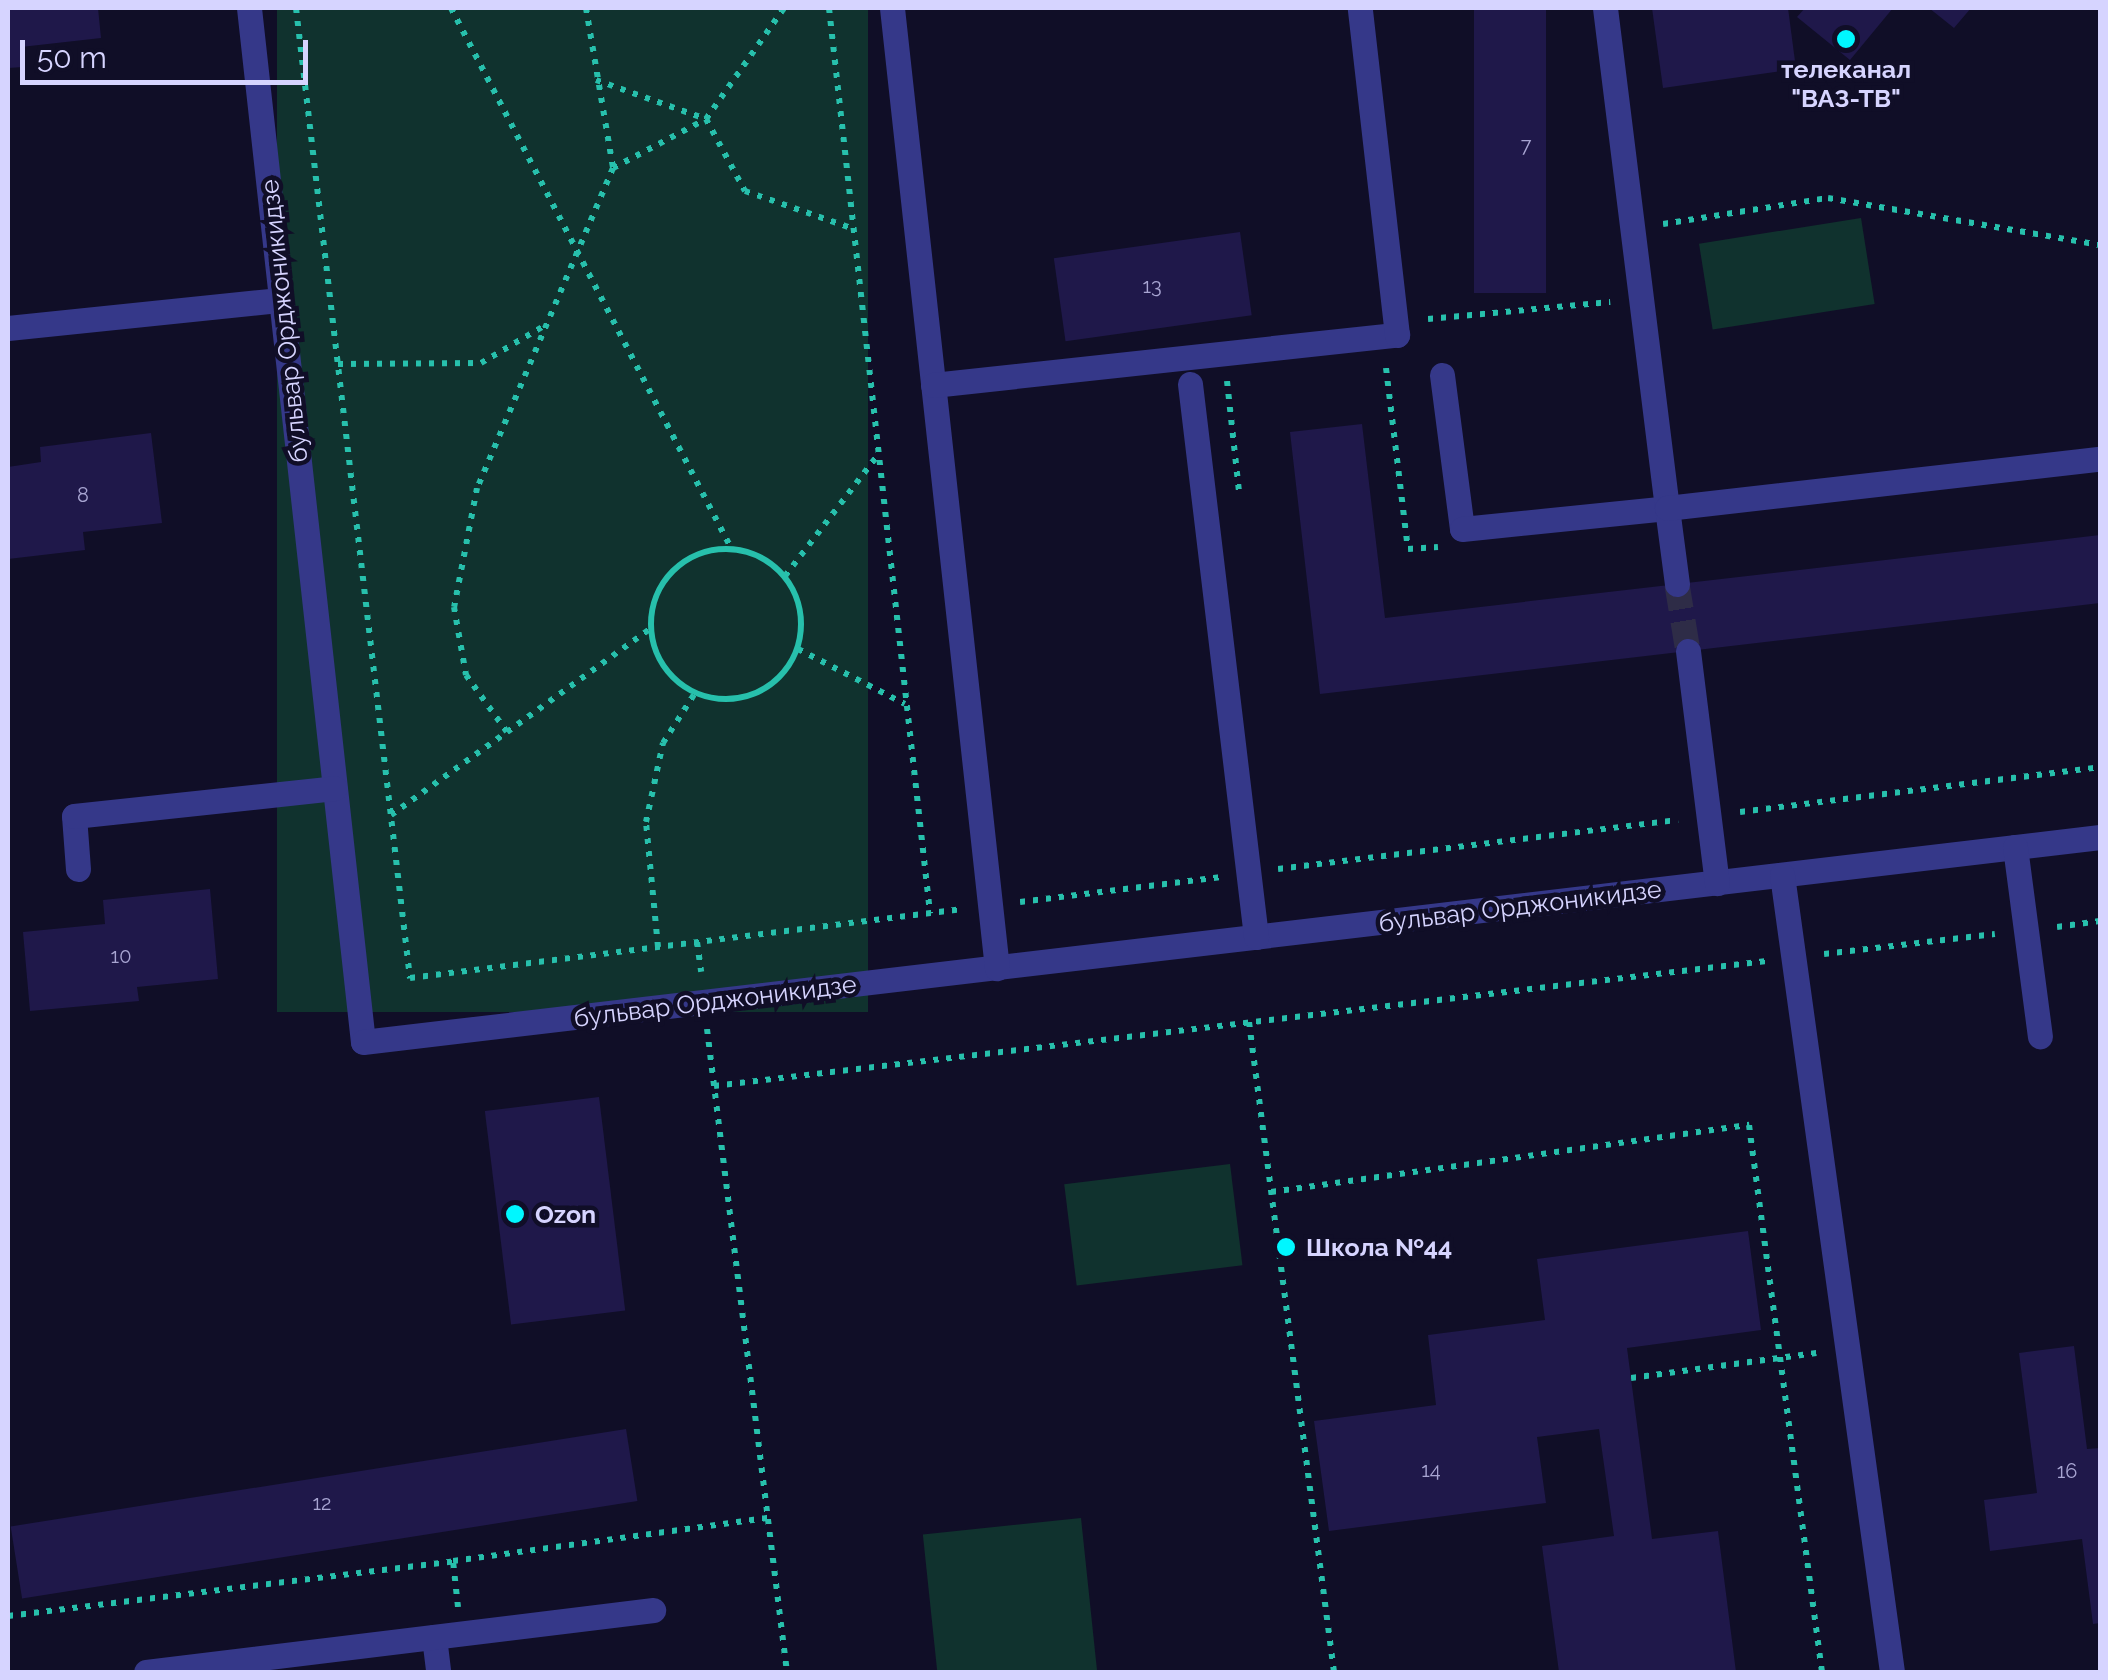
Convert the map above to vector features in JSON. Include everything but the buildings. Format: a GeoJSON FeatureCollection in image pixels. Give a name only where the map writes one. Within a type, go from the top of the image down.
{"type":"FeatureCollection","features":[{"type":"Feature","properties":{"kind":"street","name":"бульвар Орджоникидзе"},"geometry":{"type":"LineString","coordinates":[[249,8],[363,1042],[2100,837]]}},
{"type":"Feature","properties":{"kind":"street"},"geometry":{"type":"LineString","coordinates":[[892,8],[996,968]]}},
{"type":"Feature","properties":{"kind":"street"},"geometry":{"type":"LineString","coordinates":[[933,385],[1397,335],[1360,8]]}},
{"type":"Feature","properties":{"kind":"street"},"geometry":{"type":"LineString","coordinates":[[1605,8],[1677,584]]}},
{"type":"Feature","properties":{"kind":"street"},"geometry":{"type":"LineString","coordinates":[[8,328],[282,300]]}},
{"type":"Feature","properties":{"kind":"street"},"geometry":{"type":"LineString","coordinates":[[1442,376],[1462,529],[2100,459]]}},
{"type":"Feature","properties":{"kind":"street"},"geometry":{"type":"LineString","coordinates":[[1190,384],[1256,937]]}},
{"type":"Feature","properties":{"kind":"street"},"geometry":{"type":"LineString","coordinates":[[1688,651],[1717,883]]}},
{"type":"Feature","properties":{"kind":"street"},"geometry":{"type":"LineString","coordinates":[[78,869],[74,816],[334,788]]}},
{"type":"Feature","properties":{"kind":"street"},"geometry":{"type":"LineString","coordinates":[[2015,846],[2040,1036]]}},
{"type":"Feature","properties":{"kind":"street"},"geometry":{"type":"LineString","coordinates":[[1782,875],[1892,1672]]}},
{"type":"Feature","properties":{"kind":"street"},"geometry":{"type":"LineString","coordinates":[[146,1672],[653,1610]]}},
{"type":"Feature","properties":{"kind":"street"},"geometry":{"type":"LineString","coordinates":[[434,1637],[438,1672]]}},
{"type":"Feature","properties":{"kind":"path"},"geometry":{"type":"LineString","coordinates":[[296,8],[410,978]]}},
{"type":"Feature","properties":{"kind":"path"},"geometry":{"type":"LineString","coordinates":[[451,8],[731,548]]}},
{"type":"Feature","properties":{"kind":"path"},"geometry":{"type":"LineString","coordinates":[[506,732],[466,675],[454,607],[477,488],[543,327],[581,257],[613,168],[586,8]]}},
{"type":"Feature","properties":{"kind":"path"},"geometry":{"type":"LineString","coordinates":[[613,168],[706,118],[784,8]]}},
{"type":"Feature","properties":{"kind":"path"},"geometry":{"type":"LineString","coordinates":[[830,8],[930,913]]}},
{"type":"Feature","properties":{"kind":"path"},"geometry":{"type":"LineString","coordinates":[[596,80],[706,118],[744,191],[854,229]]}},
{"type":"Feature","properties":{"kind":"path"},"geometry":{"type":"LineString","coordinates":[[1632,229],[1828,198],[2100,246]]}},
{"type":"Feature","properties":{"kind":"path"},"geometry":{"type":"LineString","coordinates":[[1426,304],[1428,324],[1641,298]]}},
{"type":"Feature","properties":{"kind":"path"},"geometry":{"type":"LineString","coordinates":[[338,364],[481,363],[543,327]]}},
{"type":"Feature","properties":{"kind":"path"},"geometry":{"type":"LineString","coordinates":[[785,576],[879,454]]}},
{"type":"Feature","properties":{"kind":"path"},"geometry":{"type":"LineString","coordinates":[[391,815],[650,628],[665,579],[706,551],[731,548],[785,576],[798,598],[798,649],[755,693],[694,693],[664,666],[650,628]]}},
{"type":"Feature","properties":{"kind":"path"},"geometry":{"type":"LineString","coordinates":[[798,649],[906,705]]}},
{"type":"Feature","properties":{"kind":"path"},"geometry":{"type":"LineString","coordinates":[[658,947],[646,822],[663,743],[694,693]]}},
{"type":"Feature","properties":{"kind":"path"},"geometry":{"type":"LineString","coordinates":[[714,1086],[2100,922]]}},
{"type":"Feature","properties":{"kind":"path"},"geometry":{"type":"LineString","coordinates":[[697,942],[787,1672]]}},
{"type":"Feature","properties":{"kind":"path"},"geometry":{"type":"LineString","coordinates":[[1249,1022],[1334,1672]]}},
{"type":"Feature","properties":{"kind":"path"},"geometry":{"type":"LineString","coordinates":[[1271,1192],[1749,1126],[1822,1672]]}},
{"type":"Feature","properties":{"kind":"path"},"geometry":{"type":"LineString","coordinates":[[1631,1378],[1827,1350]]}},
{"type":"Feature","properties":{"kind":"path"},"geometry":{"type":"LineString","coordinates":[[8,1616],[768,1518]]}},
{"type":"Feature","properties":{"kind":"path"},"geometry":{"type":"LineString","coordinates":[[452,1561],[461,1634]]}},
{"type":"Feature","properties":{"kind":"green space"},"geometry":{"type":"Polygon","coordinates":[[[277,8],[868,8],[868,1012],[277,1012],[277,8]]]}},
{"type":"Feature","properties":{"kind":"green space"},"geometry":{"type":"Polygon","coordinates":[[[1861,218],[1875,304],[1713,330],[1699,244],[1861,218]]]}},
{"type":"Feature","properties":{"kind":"green space"},"geometry":{"type":"Polygon","coordinates":[[[1230,1164],[1242,1265],[1077,1286],[1064,1184],[1230,1164]]]}},
{"type":"Feature","properties":{"kind":"green space"},"geometry":{"type":"Polygon","coordinates":[[[1081,1518],[1097,1672],[937,1672],[923,1535],[1081,1518]]]}},
{"type":"Feature","properties":{"kind":"tunnel"},"geometry":{"type":"LineString","coordinates":[[1677,584],[1688,651]]}},
{"type":"Feature","properties":{"kind":"place","name":"телеканал \"ВАЗ-ТВ\""},"geometry":{"type":"Point","coordinates":[1846,39]}},
{"type":"Feature","properties":{"kind":"place","name":"Ozon"},"geometry":{"type":"Point","coordinates":[515,1214]}},
{"type":"Feature","properties":{"kind":"place","name":"Школа №44"},"geometry":{"type":"Point","coordinates":[1286,1247]}}]}
